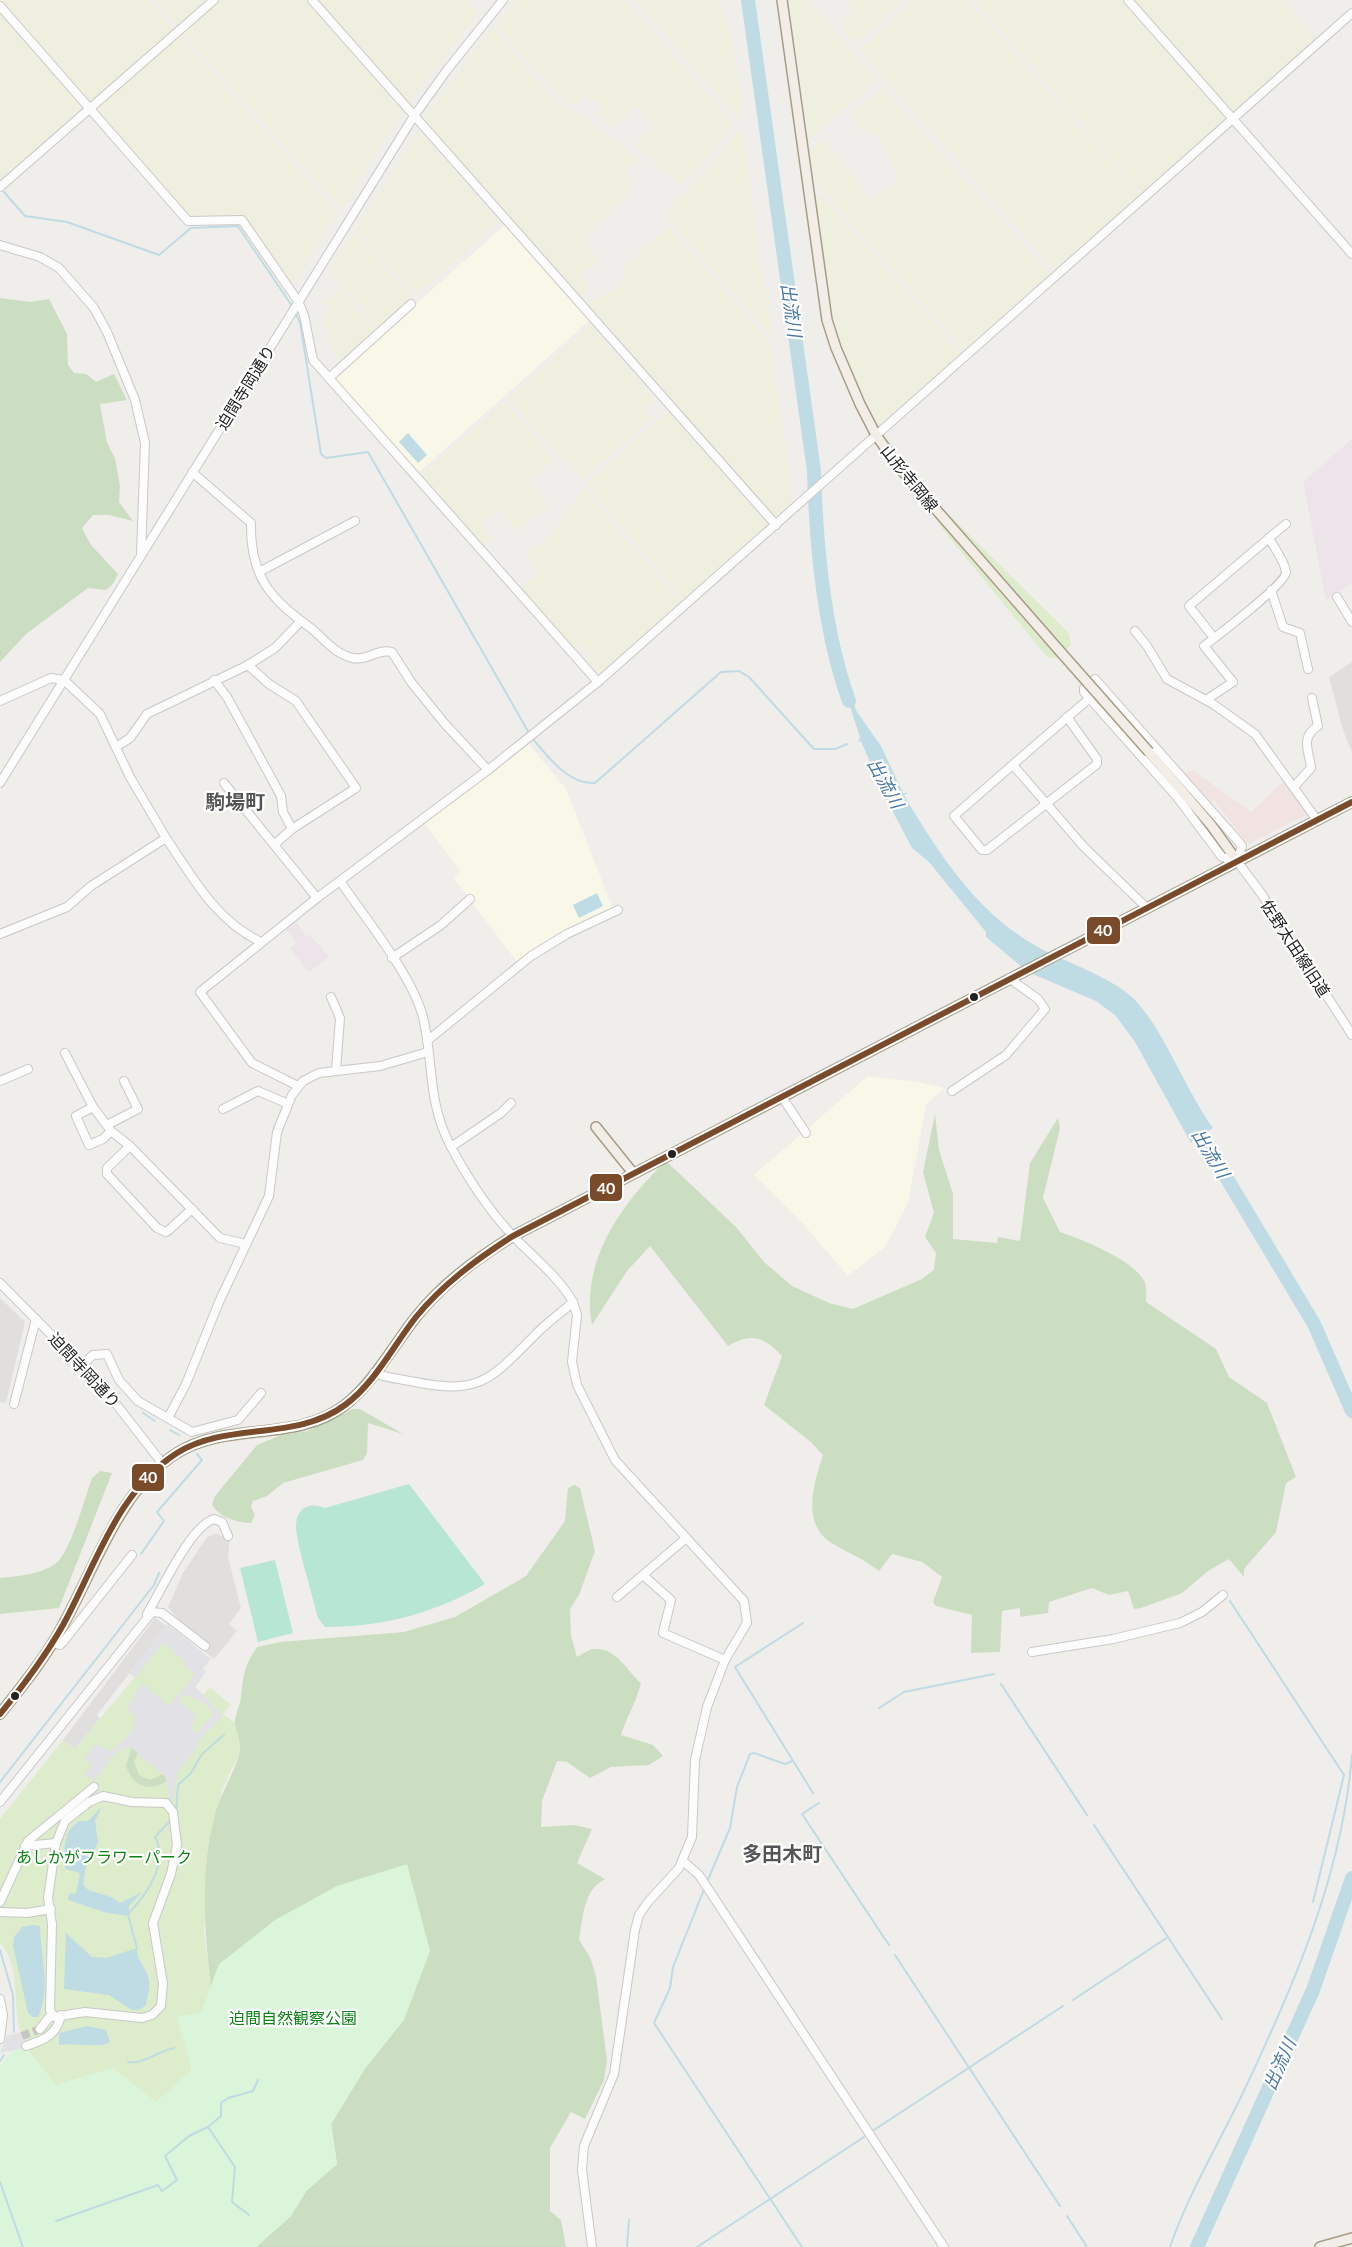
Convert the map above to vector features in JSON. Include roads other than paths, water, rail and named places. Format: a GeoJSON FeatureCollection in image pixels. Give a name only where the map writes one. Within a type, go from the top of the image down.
{"type":"FeatureCollection","features":[{"type":"Feature","properties":{"kind":"main road","name":"山形寺岡線"},"geometry":{"type":"LineString","coordinates":[[782,0],[827,320],[847,377],[876,435],[913,485],[1149,752],[1211,825],[1237,861]]}},
{"type":"Feature","properties":{"kind":"main road"},"geometry":{"type":"LineString","coordinates":[[0,1714],[53,1643],[134,1492],[162,1463],[193,1444],[217,1437],[268,1431],[308,1423],[333,1414],[355,1397],[438,1293],[472,1263],[513,1236],[1352,802]]}},
{"type":"Feature","properties":{"kind":"main road"},"geometry":{"type":"LineString","coordinates":[[596,1127],[633,1173]]}},
{"type":"Feature","properties":{"kind":"main road"},"geometry":{"type":"LineString","coordinates":[[1320,2247],[1352,2238]]}},
{"type":"Feature","properties":{"kind":"street"},"geometry":{"type":"LineString","coordinates":[[0,187],[214,0]]}},
{"type":"Feature","properties":{"kind":"street"},"geometry":{"type":"LineString","coordinates":[[312,0],[776,525]]}},
{"type":"Feature","properties":{"kind":"street","name":"迫間寺岡通り"},"geometry":{"type":"LineString","coordinates":[[0,783],[414,116],[447,70],[503,0]]}},
{"type":"Feature","properties":{"kind":"street"},"geometry":{"type":"LineString","coordinates":[[1128,0],[1352,254]]}},
{"type":"Feature","properties":{"kind":"street"},"geometry":{"type":"LineString","coordinates":[[0,6],[188,221],[242,220],[298,301],[304,315],[310,354],[598,682]]}},
{"type":"Feature","properties":{"kind":"street"},"geometry":{"type":"LineString","coordinates":[[298,1086],[252,1063],[200,992],[317,898],[488,770],[598,682],[1352,13]]}},
{"type":"Feature","properties":{"kind":"street"},"geometry":{"type":"LineString","coordinates":[[0,245],[40,257],[58,268],[94,309],[107,332],[135,400],[145,443],[141,556]]}},
{"type":"Feature","properties":{"kind":"street"},"geometry":{"type":"LineString","coordinates":[[329,378],[411,304]]}},
{"type":"Feature","properties":{"kind":"street"},"geometry":{"type":"LineString","coordinates":[[192,472],[251,523],[250,537],[259,572],[271,595],[283,609],[338,652],[351,658],[366,658],[380,652],[392,652],[411,682],[445,724],[488,770]]}},
{"type":"Feature","properties":{"kind":"street"},"geometry":{"type":"LineString","coordinates":[[259,572],[355,521]]}},
{"type":"Feature","properties":{"kind":"street"},"geometry":{"type":"LineString","coordinates":[[1215,638],[1189,606],[1286,524]]}},
{"type":"Feature","properties":{"kind":"street"},"geometry":{"type":"LineString","coordinates":[[1206,700],[1233,682],[1204,646],[1284,579],[1286,570],[1269,538]]}},
{"type":"Feature","properties":{"kind":"street"},"geometry":{"type":"LineString","coordinates":[[1271,590],[1283,627],[1300,633],[1308,669]]}},
{"type":"Feature","properties":{"kind":"street"},"geometry":{"type":"LineString","coordinates":[[1337,597],[1352,622]]}},
{"type":"Feature","properties":{"kind":"street"},"geometry":{"type":"LineString","coordinates":[[116,747],[130,738],[147,714],[248,665],[275,648],[300,622]]}},
{"type":"Feature","properties":{"kind":"street"},"geometry":{"type":"LineString","coordinates":[[1135,632],[1148,646],[1167,679],[1236,718],[1255,734],[1317,820]]}},
{"type":"Feature","properties":{"kind":"street"},"geometry":{"type":"LineString","coordinates":[[248,665],[269,684],[296,701],[356,788],[292,829],[275,844]]}},
{"type":"Feature","properties":{"kind":"street"},"geometry":{"type":"LineString","coordinates":[[0,701],[51,678],[64,680],[100,714],[130,777],[166,838],[210,904],[241,933],[261,942]]}},
{"type":"Feature","properties":{"kind":"street"},"geometry":{"type":"LineString","coordinates":[[1095,679],[1239,842],[1242,846],[1237,861],[1219,853],[1177,797],[1090,698],[1084,688],[1095,679]]}},
{"type":"Feature","properties":{"kind":"street"},"geometry":{"type":"LineString","coordinates":[[214,680],[227,697],[281,796],[283,812],[292,829]]}},
{"type":"Feature","properties":{"kind":"street"},"geometry":{"type":"LineString","coordinates":[[1067,717],[1098,761],[987,849],[980,849],[954,816],[1067,717],[1090,698]]}},
{"type":"Feature","properties":{"kind":"street"},"geometry":{"type":"LineString","coordinates":[[1294,787],[1311,768],[1306,742],[1311,730],[1318,726],[1312,698]]}},
{"type":"Feature","properties":{"kind":"street"},"geometry":{"type":"LineString","coordinates":[[1013,765],[1084,847],[1147,908]]}},
{"type":"Feature","properties":{"kind":"street"},"geometry":{"type":"LineString","coordinates":[[225,783],[317,898]]}},
{"type":"Feature","properties":{"kind":"street"},"geometry":{"type":"LineString","coordinates":[[0,934],[67,907],[91,886],[166,838]]}},
{"type":"Feature","properties":{"kind":"street","name":"佐野太田線旧道"},"geometry":{"type":"LineString","coordinates":[[1237,861],[1263,896],[1352,1035]]}},
{"type":"Feature","properties":{"kind":"street"},"geometry":{"type":"LineString","coordinates":[[340,881],[392,958],[420,1008],[427,1041],[431,1091],[441,1126],[451,1147],[477,1192],[513,1236],[573,1302],[577,1315],[572,1362],[577,1385],[615,1460],[744,1601],[747,1610],[747,1623],[725,1660],[707,1707],[695,1760],[692,1837],[683,1861],[639,1915],[635,1930],[614,2074],[584,2146],[582,2170],[592,2247]]}},
{"type":"Feature","properties":{"kind":"street"},"geometry":{"type":"LineString","coordinates":[[392,958],[441,925],[470,899]]}},
{"type":"Feature","properties":{"kind":"street"},"geometry":{"type":"LineString","coordinates":[[427,1041],[531,956],[567,934],[618,910]]}},
{"type":"Feature","properties":{"kind":"street"},"geometry":{"type":"LineString","coordinates":[[952,1091],[1006,1055],[1045,1009],[1038,999],[1009,978]]}},
{"type":"Feature","properties":{"kind":"street"},"geometry":{"type":"LineString","coordinates":[[331,997],[340,1018],[336,1070]]}},
{"type":"Feature","properties":{"kind":"street"},"geometry":{"type":"LineString","coordinates":[[168,1418],[186,1384],[269,1196],[277,1132],[286,1103],[298,1086],[314,1075],[336,1070],[380,1066],[428,1052]]}},
{"type":"Feature","properties":{"kind":"street"},"geometry":{"type":"LineString","coordinates":[[65,1053],[93,1107],[109,1128],[130,1146],[220,1238],[246,1244]]}},
{"type":"Feature","properties":{"kind":"street"},"geometry":{"type":"LineString","coordinates":[[0,1081],[28,1068]]}},
{"type":"Feature","properties":{"kind":"street"},"geometry":{"type":"LineString","coordinates":[[93,1107],[76,1116],[89,1145],[103,1139],[109,1128],[138,1109],[124,1081]]}},
{"type":"Feature","properties":{"kind":"street"},"geometry":{"type":"LineString","coordinates":[[223,1109],[258,1091],[286,1103]]}},
{"type":"Feature","properties":{"kind":"street"},"geometry":{"type":"LineString","coordinates":[[782,1097],[806,1133]]}},
{"type":"Feature","properties":{"kind":"street"},"geometry":{"type":"LineString","coordinates":[[451,1147],[501,1113],[511,1103]]}},
{"type":"Feature","properties":{"kind":"street"},"geometry":{"type":"LineString","coordinates":[[130,1146],[107,1168],[107,1174],[157,1228],[170,1230],[192,1209]]}},
{"type":"Feature","properties":{"kind":"street","name":"迫間寺岡通り"},"geometry":{"type":"LineString","coordinates":[[0,1283],[82,1365],[123,1411],[162,1463]]}},
{"type":"Feature","properties":{"kind":"street"},"geometry":{"type":"LineString","coordinates":[[374,1373],[425,1384],[461,1387],[482,1382],[495,1375],[536,1333],[573,1302]]}},
{"type":"Feature","properties":{"kind":"street"},"geometry":{"type":"LineString","coordinates":[[14,1404],[36,1319]]}},
{"type":"Feature","properties":{"kind":"street"},"geometry":{"type":"LineString","coordinates":[[82,1365],[93,1355],[107,1354],[119,1380],[134,1397],[148,1408],[192,1432],[238,1420],[261,1393]]}},
{"type":"Feature","properties":{"kind":"street"},"geometry":{"type":"LineString","coordinates":[[0,1802],[143,1621],[186,1548],[207,1522],[214,1519],[222,1522],[228,1536]]}},
{"type":"Feature","properties":{"kind":"street"},"geometry":{"type":"LineString","coordinates":[[617,1597],[685,1539]]}},
{"type":"Feature","properties":{"kind":"street"},"geometry":{"type":"LineString","coordinates":[[53,1643],[60,1645],[63,1642],[132,1555]]}},
{"type":"Feature","properties":{"kind":"street"},"geometry":{"type":"LineString","coordinates":[[644,1576],[671,1600],[663,1633],[725,1660]]}},
{"type":"Feature","properties":{"kind":"street"},"geometry":{"type":"LineString","coordinates":[[1032,1652],[1113,1639],[1180,1623],[1202,1612],[1222,1595]]}},
{"type":"Feature","properties":{"kind":"street"},"geometry":{"type":"LineString","coordinates":[[143,1621],[158,1610],[205,1646]]}},
{"type":"Feature","properties":{"kind":"street"},"geometry":{"type":"LineString","coordinates":[[0,1902],[25,1846],[94,1785],[97,1797]]}},
{"type":"Feature","properties":{"kind":"street"},"geometry":{"type":"LineString","coordinates":[[40,2029],[51,2015],[51,1909],[48,1898],[56,1844],[65,1821],[97,1797],[117,1797],[145,1803],[166,1803],[173,1812],[177,1845],[153,1923],[163,1995],[161,2006],[142,2018],[85,2012],[51,2015]]}},
{"type":"Feature","properties":{"kind":"street"},"geometry":{"type":"LineString","coordinates":[[25,1846],[56,1844]]}},
{"type":"Feature","properties":{"kind":"street"},"geometry":{"type":"LineString","coordinates":[[683,1861],[699,1875],[944,2247]]}},
{"type":"Feature","properties":{"kind":"street"},"geometry":{"type":"LineString","coordinates":[[0,1912],[27,1913],[51,1909]]}},
{"type":"Feature","properties":{"kind":"street"},"geometry":{"type":"LineString","coordinates":[[0,1999],[3,2015],[0,2038]]}},
{"type":"Feature","properties":{"kind":"street"},"geometry":{"type":"LineString","coordinates":[[26,2046],[45,2039],[56,2031],[61,2015]]}},
{"type":"Feature","properties":{"kind":"water"},"geometry":{"type":"Polygon","coordinates":[[[408,433],[427,455],[418,463],[399,442],[408,433]]]}},
{"type":"Feature","properties":{"kind":"water"},"geometry":{"type":"Polygon","coordinates":[[[846,684],[857,712],[881,746],[903,793],[908,793],[904,795],[958,877],[992,913],[1031,943],[1113,983],[1135,1000],[1156,1028],[1213,1128],[1191,1143],[1135,1042],[1116,1016],[1096,1001],[1028,972],[986,937],[986,932],[929,862],[912,848],[883,793],[861,741],[858,742],[860,737],[843,685],[846,684]]]}},
{"type":"Feature","properties":{"kind":"water"},"geometry":{"type":"Polygon","coordinates":[[[597,893],[603,906],[579,918],[573,905],[597,893]]]}},
{"type":"Feature","properties":{"kind":"water"},"geometry":{"type":"Polygon","coordinates":[[[102,1806],[95,1821],[98,1842],[86,1867],[83,1884],[88,1890],[111,1897],[120,1903],[142,1892],[129,1906],[129,1916],[107,1913],[68,1900],[69,1893],[76,1894],[80,1873],[65,1869],[67,1836],[73,1825],[79,1821],[88,1821],[102,1806]]]}},
{"type":"Feature","properties":{"kind":"water"},"geometry":{"type":"Polygon","coordinates":[[[40,1926],[45,1983],[38,2017],[32,2017],[28,2013],[13,1946],[14,1937],[22,1927],[40,1926]]]}},
{"type":"Feature","properties":{"kind":"water"},"geometry":{"type":"Polygon","coordinates":[[[66,1933],[92,1957],[107,1958],[137,1948],[138,1956],[149,1980],[146,2005],[139,2010],[132,2010],[109,1995],[64,1989],[66,1933]]]}},
{"type":"Feature","properties":{"kind":"water"},"geometry":{"type":"Polygon","coordinates":[[[87,2026],[106,2030],[110,2042],[100,2045],[59,2045],[59,2033],[87,2026]]]}},
{"type":"Feature","properties":{"kind":"waterway","name":"出流川"},"geometry":{"type":"LineString","coordinates":[[748,0],[814,471],[819,557],[827,617],[840,675],[849,701]]}},
{"type":"Feature","properties":{"kind":"waterway"},"geometry":{"type":"LineString","coordinates":[[4,192],[25,216],[67,222],[159,255],[191,228],[238,226],[292,306]]}},
{"type":"Feature","properties":{"kind":"waterway"},"geometry":{"type":"LineString","coordinates":[[294,311],[300,322],[321,454],[326,458],[368,452],[529,733]]}},
{"type":"Feature","properties":{"kind":"waterway"},"geometry":{"type":"LineString","coordinates":[[532,738],[568,775],[585,782],[595,783],[721,672],[739,671],[749,677],[814,749],[835,749],[847,744]]}},
{"type":"Feature","properties":{"kind":"waterway","name":"出流川"},"geometry":{"type":"LineString","coordinates":[[1193,1122],[1314,1324],[1352,1411]]}},
{"type":"Feature","properties":{"kind":"waterway"},"geometry":{"type":"LineString","coordinates":[[143,1413],[155,1421]]}},
{"type":"Feature","properties":{"kind":"waterway"},"geometry":{"type":"LineString","coordinates":[[170,1430],[179,1435]]}},
{"type":"Feature","properties":{"kind":"waterway"},"geometry":{"type":"LineString","coordinates":[[141,1554],[164,1521],[157,1512],[202,1460],[197,1454]]}},
{"type":"Feature","properties":{"kind":"waterway"},"geometry":{"type":"LineString","coordinates":[[0,1782],[154,1585],[159,1573]]}},
{"type":"Feature","properties":{"kind":"waterway"},"geometry":{"type":"LineString","coordinates":[[1230,1601],[1344,1775],[1313,1902]]}},
{"type":"Feature","properties":{"kind":"waterway"},"geometry":{"type":"LineString","coordinates":[[803,1623],[735,1667],[813,1793]]}},
{"type":"Feature","properties":{"kind":"waterway"},"geometry":{"type":"LineString","coordinates":[[879,1708],[904,1692],[994,1674]]}},
{"type":"Feature","properties":{"kind":"waterway"},"geometry":{"type":"LineString","coordinates":[[1001,1684],[1087,1815]]}},
{"type":"Feature","properties":{"kind":"waterway"},"geometry":{"type":"LineString","coordinates":[[176,1812],[178,1785],[191,1773],[202,1754],[224,1735]]}},
{"type":"Feature","properties":{"kind":"waterway"},"geometry":{"type":"LineString","coordinates":[[707,1882],[730,1828],[737,1787],[750,1754],[754,1753],[785,1764],[792,1761]]}},
{"type":"Feature","properties":{"kind":"waterway"},"geometry":{"type":"LineString","coordinates":[[1170,2247],[1194,2190],[1240,2099],[1278,2016],[1312,1932],[1338,1845],[1352,1755]]}},
{"type":"Feature","properties":{"kind":"waterway"},"geometry":{"type":"LineString","coordinates":[[819,1803],[802,1814],[889,1945]]}},
{"type":"Feature","properties":{"kind":"waterway"},"geometry":{"type":"LineString","coordinates":[[129,1913],[143,1897],[154,1878],[159,1857],[159,1847],[155,1837],[172,1819]]}},
{"type":"Feature","properties":{"kind":"waterway"},"geometry":{"type":"LineString","coordinates":[[1094,1825],[1222,2019]]}},
{"type":"Feature","properties":{"kind":"waterway","name":"出流川"},"geometry":{"type":"LineString","coordinates":[[1197,2247],[1313,1990],[1352,1878]]}},
{"type":"Feature","properties":{"kind":"waterway"},"geometry":{"type":"LineString","coordinates":[[705,1887],[673,1967],[670,1988],[654,2023],[802,2247]]}},
{"type":"Feature","properties":{"kind":"waterway"},"geometry":{"type":"LineString","coordinates":[[128,1915],[137,1948]]}},
{"type":"Feature","properties":{"kind":"waterway"},"geometry":{"type":"LineString","coordinates":[[1073,2000],[1168,1937]]}},
{"type":"Feature","properties":{"kind":"waterway"},"geometry":{"type":"LineString","coordinates":[[0,1950],[13,1995],[14,2032]]}},
{"type":"Feature","properties":{"kind":"waterway"},"geometry":{"type":"LineString","coordinates":[[895,1955],[1060,2206]]}},
{"type":"Feature","properties":{"kind":"waterway"},"geometry":{"type":"LineString","coordinates":[[874,2130],[1063,2006]]}},
{"type":"Feature","properties":{"kind":"waterway"},"geometry":{"type":"LineString","coordinates":[[128,2062],[139,2062],[174,2048]]}},
{"type":"Feature","properties":{"kind":"waterway"},"geometry":{"type":"LineString","coordinates":[[0,2061],[4,2055]]}},
{"type":"Feature","properties":{"kind":"waterway"},"geometry":{"type":"LineString","coordinates":[[56,2221],[158,2185],[162,2191],[177,2180],[165,2156],[189,2136],[208,2127],[221,2116],[221,2103],[228,2098],[253,2091],[258,2080]]}},
{"type":"Feature","properties":{"kind":"waterway"},"geometry":{"type":"LineString","coordinates":[[208,2127],[235,2167],[232,2202],[249,2215]]}},
{"type":"Feature","properties":{"kind":"waterway"},"geometry":{"type":"LineString","coordinates":[[697,2247],[864,2137]]}},
{"type":"Feature","properties":{"kind":"waterway"},"geometry":{"type":"LineString","coordinates":[[0,2182],[23,2247]]}},
{"type":"Feature","properties":{"kind":"waterway"},"geometry":{"type":"LineString","coordinates":[[1067,2216],[1087,2247]]}},
{"type":"Feature","properties":{"kind":"waterway"},"geometry":{"type":"LineString","coordinates":[[627,2247],[629,2220]]}},
{"type":"Feature","properties":{"kind":"tunnel"},"geometry":{"type":"LineString","coordinates":[[22,2036],[40,2029]]}},
{"type":"Feature","properties":{"kind":"district","name":"駒場町"},"geometry":{"type":"Point","coordinates":[235,801]}},
{"type":"Feature","properties":{"kind":"district","name":"多田木町"},"geometry":{"type":"Point","coordinates":[782,1853]}},
{"type":"Feature","properties":{"kind":"park label","name":"あしかがフラワーパーク"},"geometry":{"type":"Point","coordinates":[104,1856]}},
{"type":"Feature","properties":{"kind":"park label","name":"迫間自然観察公園"},"geometry":{"type":"Point","coordinates":[293,2017]}}]}
